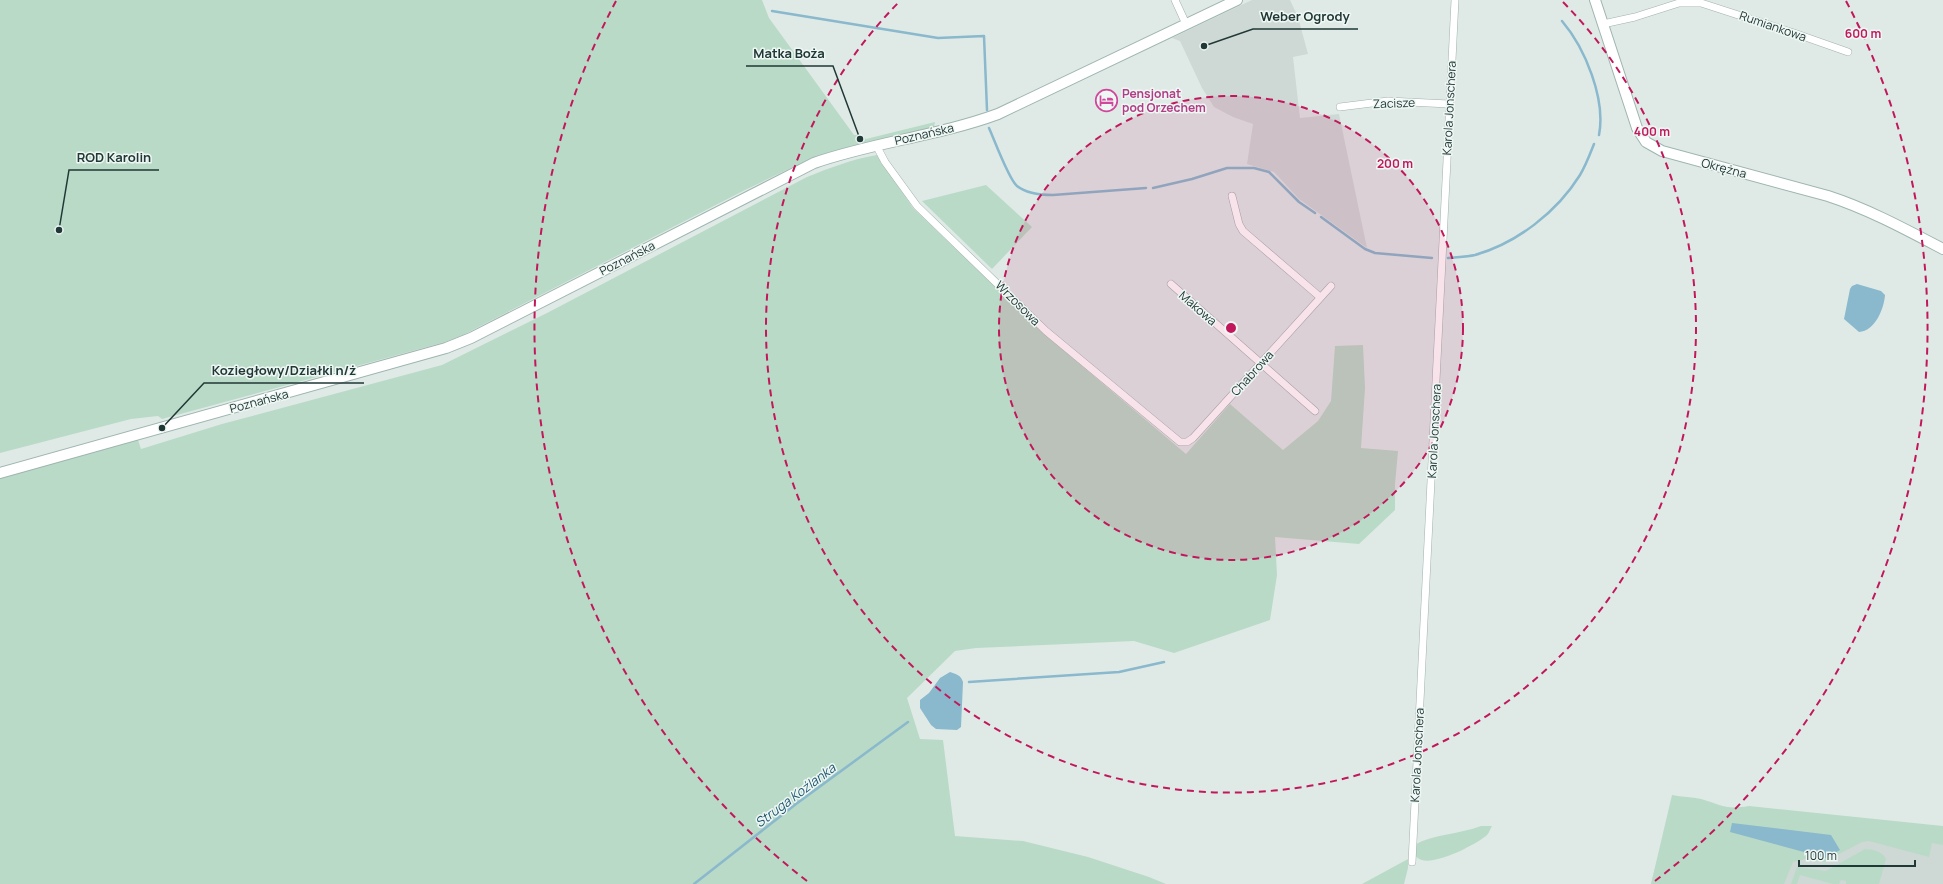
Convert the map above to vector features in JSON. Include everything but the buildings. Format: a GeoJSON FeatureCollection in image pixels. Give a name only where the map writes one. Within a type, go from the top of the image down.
{"type":"FeatureCollection","features":[{"type":"Feature","properties":{"kind":"street"},"geometry":{"type":"LineString","coordinates":[[1175,0],[1186,24]]}},
{"type":"Feature","properties":{"kind":"street","name":"Poznańska"},"geometry":{"type":"LineString","coordinates":[[0,473],[446,348],[471,338],[803,168],[827,158],[977,121],[998,114],[1237,0]]}},
{"type":"Feature","properties":{"kind":"street","name":"Karola Jonschera"},"geometry":{"type":"LineString","coordinates":[[1412,862],[1455,0]]}},
{"type":"Feature","properties":{"kind":"street","name":"Okrężna"},"geometry":{"type":"LineString","coordinates":[[1595,0],[1637,128],[1643,139],[1649,145],[1662,151],[1828,196],[1851,204],[1889,220],[1943,249]]}},
{"type":"Feature","properties":{"kind":"street","name":"Rumiankowa"},"geometry":{"type":"LineString","coordinates":[[1604,24],[1634,17],[1679,3],[1701,3],[1787,30],[1848,52]]}},
{"type":"Feature","properties":{"kind":"street","name":"Zacisze"},"geometry":{"type":"LineString","coordinates":[[1340,107],[1388,101],[1449,104]]}},
{"type":"Feature","properties":{"kind":"street","name":"Wrzosowa"},"geometry":{"type":"LineString","coordinates":[[876,145],[885,162],[917,206],[1046,331],[1180,442]]}},
{"type":"Feature","properties":{"kind":"street"},"geometry":{"type":"LineString","coordinates":[[1232,196],[1239,224],[1243,231],[1320,297]]}},
{"type":"Feature","properties":{"kind":"street","name":"Makowa"},"geometry":{"type":"LineString","coordinates":[[1171,284],[1315,411]]}},
{"type":"Feature","properties":{"kind":"street","name":"Chabrowa"},"geometry":{"type":"LineString","coordinates":[[1180,442],[1187,442],[1193,438],[1331,286]]}},
{"type":"Feature","properties":{"kind":"shaded area"},"geometry":{"type":"Polygon","coordinates":[[[1252,0],[1290,0],[1298,17],[1308,54],[1293,57],[1300,118],[1339,114],[1367,248],[1299,199],[1274,172],[1247,164],[1253,124],[1233,117],[1214,107],[1202,88],[1180,41],[1172,38],[1252,0]]]}},
{"type":"Feature","properties":{"kind":"shaded area"},"geometry":{"type":"Polygon","coordinates":[[[1671,806],[1943,833],[1943,884],[1651,884],[1671,806]]]}},
{"type":"Feature","properties":{"kind":"green space"},"geometry":{"type":"Polygon","coordinates":[[[0,0],[762,0],[769,18],[854,135],[862,135],[866,139],[935,122],[934,127],[828,153],[793,167],[745,190],[463,335],[445,342],[162,419],[158,416],[131,419],[0,453],[0,0]]]}},
{"type":"Feature","properties":{"kind":"green space"},"geometry":{"type":"Polygon","coordinates":[[[877,155],[913,208],[1043,333],[1186,454],[1230,404],[1283,450],[1318,421],[1331,401],[1335,346],[1363,345],[1365,388],[1361,448],[1398,451],[1395,484],[1395,510],[1359,544],[1275,537],[1277,575],[1270,620],[1174,653],[1134,641],[976,648],[955,651],[907,698],[920,739],[943,740],[955,836],[1023,841],[1088,857],[1166,884],[0,884],[0,478],[138,440],[141,449],[222,424],[442,365],[547,313],[807,177],[841,164],[877,155]]]}},
{"type":"Feature","properties":{"kind":"green space"},"geometry":{"type":"Polygon","coordinates":[[[986,185],[1032,227],[992,269],[922,201],[986,185]]]}},
{"type":"Feature","properties":{"kind":"green space"},"geometry":{"type":"Polygon","coordinates":[[[1672,795],[1701,799],[1729,807],[1749,806],[1943,826],[1943,845],[1932,843],[1929,857],[1869,841],[1862,842],[1824,862],[1805,859],[1793,862],[1784,884],[1651,884],[1672,795]]]}},
{"type":"Feature","properties":{"kind":"green space"},"geometry":{"type":"Polygon","coordinates":[[[1481,826],[1492,826],[1487,835],[1458,852],[1432,860],[1422,860],[1415,855],[1414,845],[1422,841],[1481,826]]]}},
{"type":"Feature","properties":{"kind":"green space"},"geometry":{"type":"Polygon","coordinates":[[[1865,849],[1877,851],[1883,854],[1886,859],[1879,884],[1846,884],[1846,881],[1841,880],[1839,884],[1833,884],[1800,875],[1797,884],[1791,884],[1797,867],[1826,871],[1865,849]]]}},
{"type":"Feature","properties":{"kind":"green space"},"geometry":{"type":"Polygon","coordinates":[[[1408,859],[1408,868],[1404,884],[1362,884],[1408,859]]]}},
{"type":"Feature","properties":{"kind":"water"},"geometry":{"type":"Polygon","coordinates":[[[1857,284],[1881,291],[1885,295],[1881,313],[1874,324],[1865,331],[1859,332],[1844,319],[1850,289],[1852,286],[1857,284]]]}},
{"type":"Feature","properties":{"kind":"water"},"geometry":{"type":"Polygon","coordinates":[[[950,672],[960,676],[963,682],[961,727],[957,730],[936,729],[931,725],[920,708],[920,700],[929,693],[940,678],[950,672]]]}},
{"type":"Feature","properties":{"kind":"water"},"geometry":{"type":"Polygon","coordinates":[[[1732,823],[1831,835],[1840,850],[1826,858],[1730,832],[1732,823]]]}},
{"type":"Feature","properties":{"kind":"waterway"},"geometry":{"type":"LineString","coordinates":[[772,11],[938,38],[984,36],[987,110]]}},
{"type":"Feature","properties":{"kind":"waterway"},"geometry":{"type":"LineString","coordinates":[[1562,21],[1586,59],[1592,75],[1599,106],[1599,135]]}},
{"type":"Feature","properties":{"kind":"waterway"},"geometry":{"type":"LineString","coordinates":[[989,128],[1010,176],[1017,186],[1025,191],[1053,195],[1146,188]]}},
{"type":"Feature","properties":{"kind":"waterway"},"geometry":{"type":"LineString","coordinates":[[1448,258],[1465,257],[1491,250],[1506,243],[1535,224],[1571,189],[1588,160],[1594,144]]}},
{"type":"Feature","properties":{"kind":"waterway"},"geometry":{"type":"LineString","coordinates":[[1153,188],[1192,179],[1227,168],[1254,168],[1269,172],[1299,202],[1315,213]]}},
{"type":"Feature","properties":{"kind":"waterway"},"geometry":{"type":"LineString","coordinates":[[1321,217],[1365,249],[1375,253],[1432,258]]}},
{"type":"Feature","properties":{"kind":"waterway"},"geometry":{"type":"LineString","coordinates":[[969,682],[1119,672],[1164,662]]}},
{"type":"Feature","properties":{"kind":"waterway","name":"Struga Koźlanka"},"geometry":{"type":"LineString","coordinates":[[694,884],[796,804],[908,722]]}},
{"type":"Feature","properties":{"kind":"place","name":"Weber Ogrody"},"geometry":{"type":"Point","coordinates":[1204,46]}},
{"type":"Feature","properties":{"kind":"place","name":"Pensjonat pod Orzechem"},"geometry":{"type":"Point","coordinates":[1107,100]}},
{"type":"Feature","properties":{"kind":"place","name":"Matka Boża"},"geometry":{"type":"Point","coordinates":[860,139]}},
{"type":"Feature","properties":{"kind":"place","name":"ROD Karolin"},"geometry":{"type":"Point","coordinates":[59,230]}},
{"type":"Feature","properties":{"kind":"place","name":"Koziegłowy/Działki n/ż"},"geometry":{"type":"Point","coordinates":[162,428]}}]}
